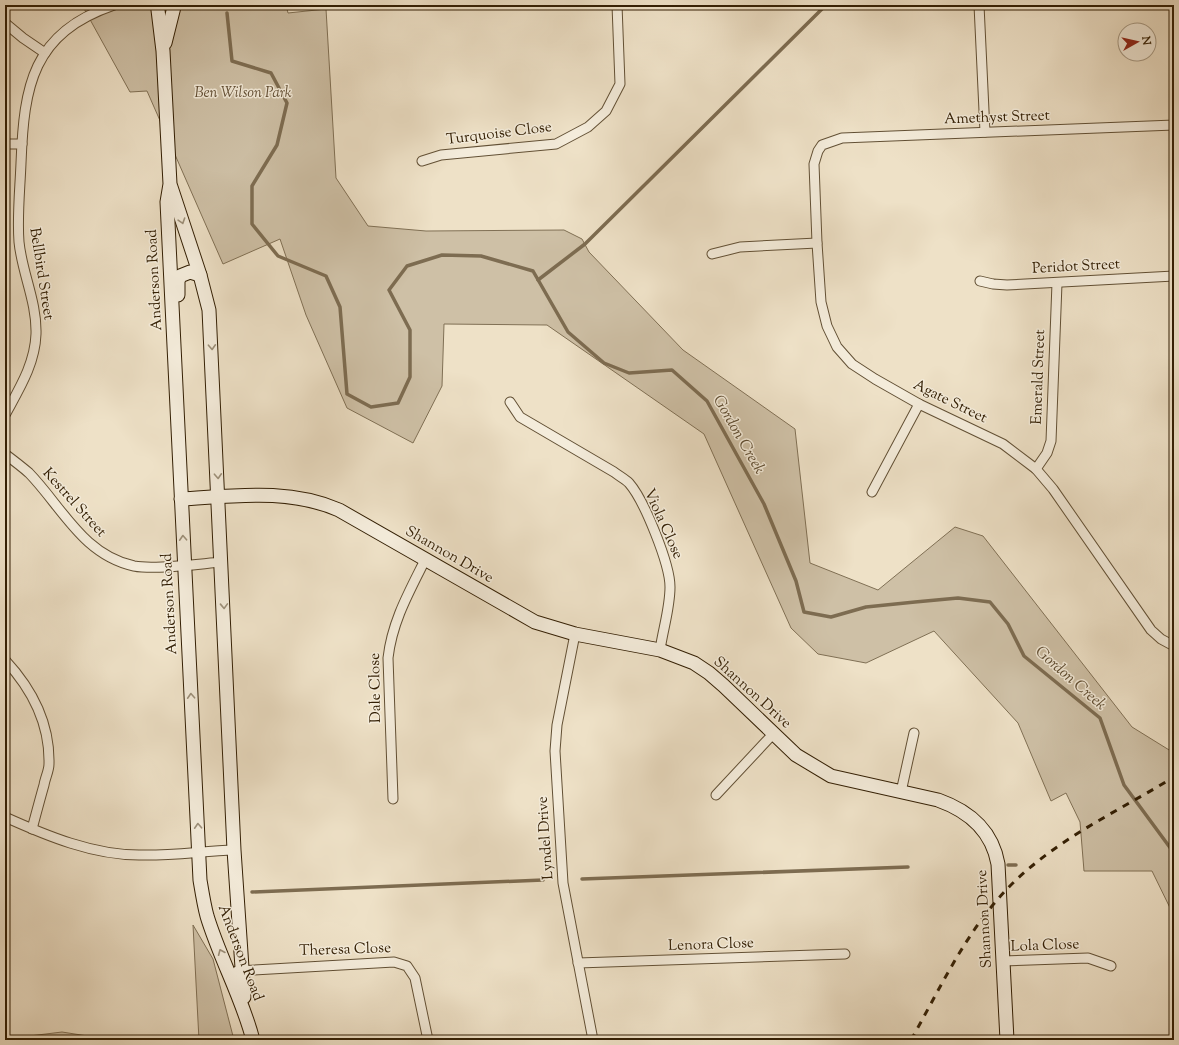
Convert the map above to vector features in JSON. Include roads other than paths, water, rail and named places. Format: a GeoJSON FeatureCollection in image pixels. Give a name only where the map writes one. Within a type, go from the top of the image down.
{"type":"FeatureCollection","features":[{"type":"Feature","properties":{"kind":"street","name":"Bellbird Street"},"geometry":{"type":"LineString","coordinates":[[5,415],[26,375],[34,352],[36,334],[35,315],[19,242],[18,219],[24,113],[29,89],[35,69],[45,53],[73,26],[102,9],[114,5]]}},
{"type":"Feature","properties":{"kind":"street","name":"Turquoise Close"},"geometry":{"type":"LineString","coordinates":[[422,161],[441,155],[556,144],[588,127],[606,110],[620,84],[618,5]]}},
{"type":"Feature","properties":{"kind":"street"},"geometry":{"type":"LineString","coordinates":[[979,5],[985,132]]}},
{"type":"Feature","properties":{"kind":"street"},"geometry":{"type":"LineString","coordinates":[[156,8],[167,12],[175,6]]}},
{"type":"Feature","properties":{"kind":"street","name":"Anderson Road"},"geometry":{"type":"LineString","coordinates":[[163,52],[175,6]]}},
{"type":"Feature","properties":{"kind":"street","name":"Anderson Road"},"geometry":{"type":"LineString","coordinates":[[156,8],[163,52],[170,184],[167,202],[200,880],[207,915],[236,972]]}},
{"type":"Feature","properties":{"kind":"street"},"geometry":{"type":"LineString","coordinates":[[5,23],[22,38],[45,53]]}},
{"type":"Feature","properties":{"kind":"street","name":"Amethyst Street"},"geometry":{"type":"LineString","coordinates":[[822,145],[842,138],[1174,125]]}},
{"type":"Feature","properties":{"kind":"street"},"geometry":{"type":"LineString","coordinates":[[5,144],[22,144]]}},
{"type":"Feature","properties":{"kind":"street","name":"Agate Street"},"geometry":{"type":"LineString","coordinates":[[822,145],[818,151],[814,164],[821,302],[827,326],[837,347],[852,364],[919,404],[1003,444],[1036,469],[1053,489],[1152,630],[1161,639],[1174,646]]}},
{"type":"Feature","properties":{"kind":"street","name":"Anderson Road"},"geometry":{"type":"LineString","coordinates":[[170,184],[207,298],[210,324],[234,850],[236,972],[253,1040]]}},
{"type":"Feature","properties":{"kind":"street"},"geometry":{"type":"LineString","coordinates":[[712,254],[740,246],[817,243]]}},
{"type":"Feature","properties":{"kind":"street"},"geometry":{"type":"LineString","coordinates":[[176,368],[181,344],[178,281],[180,276],[185,273],[190,272],[200,275]]}},
{"type":"Feature","properties":{"kind":"street","name":"Peridot Street"},"geometry":{"type":"LineString","coordinates":[[980,281],[1007,285],[1174,276]]}},
{"type":"Feature","properties":{"kind":"street","name":"Emerald Street"},"geometry":{"type":"LineString","coordinates":[[1036,469],[1047,453],[1051,441],[1057,283]]}},
{"type":"Feature","properties":{"kind":"street","name":"Viola Close"},"geometry":{"type":"LineString","coordinates":[[510,402],[516,412],[526,421],[614,472],[628,483],[638,497],[666,559],[669,572],[669,601],[660,650]]}},
{"type":"Feature","properties":{"kind":"street"},"geometry":{"type":"LineString","coordinates":[[872,492],[919,404]]}},
{"type":"Feature","properties":{"kind":"street","name":"Kestrel Street"},"geometry":{"type":"LineString","coordinates":[[5,454],[29,473],[88,544],[102,554],[135,566],[222,562]]}},
{"type":"Feature","properties":{"kind":"street","name":"Shannon Drive"},"geometry":{"type":"LineString","coordinates":[[182,499],[287,495],[322,503],[339,510],[535,622],[575,634],[660,650],[678,655],[709,673],[796,755],[831,776],[952,805],[972,817],[987,834],[995,851],[1000,870],[1007,1040]]}},
{"type":"Feature","properties":{"kind":"street","name":"Dale Close"},"geometry":{"type":"LineString","coordinates":[[393,798],[388,658],[390,640],[396,618],[425,560]]}},
{"type":"Feature","properties":{"kind":"street","name":"Lyndel Drive"},"geometry":{"type":"LineString","coordinates":[[575,634],[557,725],[555,751],[563,883],[594,1040]]}},
{"type":"Feature","properties":{"kind":"street"},"geometry":{"type":"LineString","coordinates":[[5,660],[18,674],[32,694],[42,714],[46,736],[49,765],[32,829]]}},
{"type":"Feature","properties":{"kind":"street"},"geometry":{"type":"LineString","coordinates":[[901,792],[914,733]]}},
{"type":"Feature","properties":{"kind":"street"},"geometry":{"type":"LineString","coordinates":[[716,795],[774,734]]}},
{"type":"Feature","properties":{"kind":"street"},"geometry":{"type":"LineString","coordinates":[[5,817],[32,829],[98,851],[118,854],[140,856],[234,850]]}},
{"type":"Feature","properties":{"kind":"street","name":"Lenora Close"},"geometry":{"type":"LineString","coordinates":[[578,963],[845,954]]}},
{"type":"Feature","properties":{"kind":"street","name":"Lola Close"},"geometry":{"type":"LineString","coordinates":[[1004,961],[1088,958],[1111,966]]}},
{"type":"Feature","properties":{"kind":"street","name":"Theresa Close"},"geometry":{"type":"LineString","coordinates":[[236,972],[399,962],[411,970],[414,978],[428,1040]]}},
{"type":"Feature","properties":{"kind":"waterway"},"geometry":{"type":"LineString","coordinates":[[538,280],[585,244],[826,5]]}},
{"type":"Feature","properties":{"kind":"waterway","name":"Gordon Creek"},"geometry":{"type":"LineString","coordinates":[[227,13],[232,61],[271,73],[287,103],[277,145],[252,186],[252,224],[278,256],[326,276],[340,307],[347,394],[371,407],[398,403],[410,377],[410,330],[389,290],[407,266],[442,255],[481,256],[533,271],[568,332],[604,363],[629,373],[672,370],[707,401],[764,504],[796,581],[804,612],[831,617],[866,607],[915,602],[958,598],[990,602],[1008,624],[1024,656],[1100,718],[1124,785],[1174,853]]}},
{"type":"Feature","properties":{"kind":"waterway"},"geometry":{"type":"LineString","coordinates":[[1008,865],[1016,865]]}},
{"type":"Feature","properties":{"kind":"waterway"},"geometry":{"type":"LineString","coordinates":[[582,879],[908,867]]}},
{"type":"Feature","properties":{"kind":"waterway"},"geometry":{"type":"LineString","coordinates":[[252,892],[543,880]]}},
{"type":"Feature","properties":{"kind":"railway"},"geometry":{"type":"LineString","coordinates":[[911,1040],[945,977],[970,936],[999,898],[1015,881],[1033,865],[1071,837],[1174,777]]}},
{"type":"Feature","properties":{"kind":"park label","name":"Ben Wilson Park"},"geometry":{"type":"Point","coordinates":[243,93]}}]}
